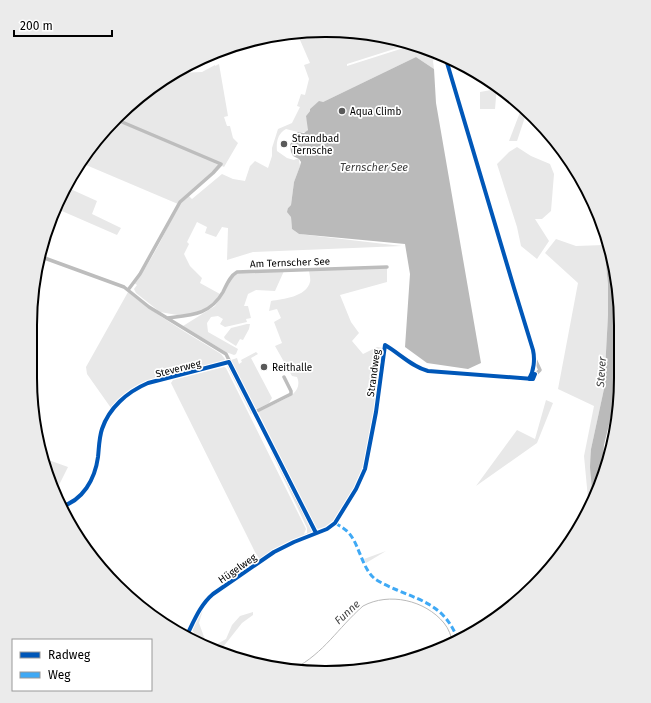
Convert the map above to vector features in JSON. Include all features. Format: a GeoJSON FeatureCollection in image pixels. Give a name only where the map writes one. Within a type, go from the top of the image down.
{"type":"FeatureCollection","features":[{"type":"Feature","properties":{"kind":"street"},"geometry":{"type":"LineString","coordinates":[[448,64],[534,357]]}},
{"type":"Feature","properties":{"kind":"street"},"geometry":{"type":"LineString","coordinates":[[120,122],[221,164],[180,202],[140,274],[128,290]]}},
{"type":"Feature","properties":{"kind":"street"},"geometry":{"type":"LineString","coordinates":[[45,258],[128,290],[149,307],[226,354],[316,533]]}},
{"type":"Feature","properties":{"kind":"street","name":"Am Ternscher See"},"geometry":{"type":"LineString","coordinates":[[166,318],[194,315],[211,307],[220,298],[232,276],[238,272],[387,267]]}},
{"type":"Feature","properties":{"kind":"street","name":"Strandweg"},"geometry":{"type":"LineString","coordinates":[[316,533],[327,529],[335,523],[356,489],[365,469],[376,412],[385,345],[422,369],[528,379]]}},
{"type":"Feature","properties":{"kind":"street","name":"Steverweg"},"geometry":{"type":"LineString","coordinates":[[67,504],[77,499],[91,481],[97,465],[102,428],[109,413],[122,400],[136,389],[148,383],[229,362]]}},
{"type":"Feature","properties":{"kind":"street"},"geometry":{"type":"LineString","coordinates":[[255,412],[291,394],[284,377]]}},
{"type":"Feature","properties":{"kind":"street","name":"Hügelweg"},"geometry":{"type":"LineString","coordinates":[[189,631],[196,615],[206,600],[274,552],[316,533]]}},
{"type":"Feature","properties":{"kind":"shaded area"},"geometry":{"type":"Polygon","coordinates":[[[326,37],[363,39],[400,47],[347,64],[347,66],[404,48],[434,58],[433,61],[434,69],[416,57],[316,104],[310,109],[306,116],[309,128],[306,132],[286,129],[279,135],[277,141],[277,151],[287,158],[294,160],[299,159],[300,166],[294,182],[291,205],[288,208],[291,217],[292,229],[299,234],[402,246],[253,252],[227,260],[228,228],[222,227],[216,237],[205,233],[207,227],[197,222],[187,242],[189,244],[184,254],[190,266],[202,278],[200,283],[220,294],[212,305],[195,314],[177,315],[160,312],[136,293],[134,289],[137,285],[134,283],[153,255],[178,204],[86,165],[121,121],[150,97],[187,73],[202,72],[219,64],[228,116],[224,117],[227,126],[230,126],[233,138],[238,143],[224,167],[222,166],[189,196],[192,199],[222,174],[233,179],[245,181],[250,166],[255,161],[268,168],[278,129],[292,123],[300,107],[297,106],[301,94],[305,95],[309,79],[304,65],[310,63],[299,38],[326,37]]]}},
{"type":"Feature","properties":{"kind":"shaded area"},"geometry":{"type":"Polygon","coordinates":[[[491,90],[496,94],[495,109],[480,109],[480,92],[491,90]]]}},
{"type":"Feature","properties":{"kind":"shaded area"},"geometry":{"type":"Polygon","coordinates":[[[520,112],[525,117],[517,141],[509,141],[520,112]]]}},
{"type":"Feature","properties":{"kind":"shaded area"},"geometry":{"type":"Polygon","coordinates":[[[517,147],[531,156],[550,164],[554,174],[551,211],[542,219],[535,219],[549,241],[537,259],[521,246],[517,227],[497,164],[509,152],[517,147]]]}},
{"type":"Feature","properties":{"kind":"shaded area"},"geometry":{"type":"Polygon","coordinates":[[[72,189],[97,201],[92,214],[121,228],[117,235],[61,211],[72,189]]]}},
{"type":"Feature","properties":{"kind":"shaded area"},"geometry":{"type":"Polygon","coordinates":[[[556,239],[576,246],[602,245],[605,256],[608,284],[608,315],[604,389],[591,449],[592,487],[588,497],[584,456],[594,406],[558,389],[578,283],[545,253],[556,239]]]}},
{"type":"Feature","properties":{"kind":"shaded area"},"geometry":{"type":"Polygon","coordinates":[[[387,267],[387,282],[340,295],[351,322],[359,333],[352,341],[363,354],[377,347],[383,348],[373,421],[364,467],[358,482],[334,523],[318,529],[314,527],[258,412],[291,396],[298,386],[297,377],[292,376],[275,346],[282,343],[274,322],[281,318],[277,309],[269,311],[271,301],[294,296],[304,291],[310,282],[309,270],[387,267]]]}},
{"type":"Feature","properties":{"kind":"shaded area"},"geometry":{"type":"Polygon","coordinates":[[[284,271],[275,291],[256,290],[248,294],[244,306],[248,306],[251,318],[246,319],[247,322],[225,327],[220,324],[223,319],[218,316],[211,317],[207,323],[208,332],[238,349],[236,354],[234,355],[226,352],[183,326],[215,306],[232,277],[237,272],[284,271]]]}},
{"type":"Feature","properties":{"kind":"shaded area"},"geometry":{"type":"Polygon","coordinates":[[[128,292],[162,317],[221,354],[225,359],[223,363],[146,382],[123,397],[111,408],[87,374],[86,367],[128,292]]]}},
{"type":"Feature","properties":{"kind":"shaded area"},"geometry":{"type":"Polygon","coordinates":[[[250,324],[249,329],[243,340],[240,339],[236,346],[225,339],[224,337],[231,328],[250,324]]]}},
{"type":"Feature","properties":{"kind":"shaded area"},"geometry":{"type":"Polygon","coordinates":[[[256,352],[258,354],[251,358],[272,398],[269,403],[257,409],[255,408],[231,360],[237,358],[239,364],[242,362],[241,360],[256,352]]]}},
{"type":"Feature","properties":{"kind":"shaded area"},"geometry":{"type":"Polygon","coordinates":[[[227,366],[231,368],[254,412],[251,414],[227,366]]]}},
{"type":"Feature","properties":{"kind":"shaded area"},"geometry":{"type":"Polygon","coordinates":[[[224,367],[226,368],[306,529],[304,534],[307,533],[307,528],[271,452],[273,451],[312,531],[310,534],[260,560],[171,383],[173,380],[224,367]]]}},
{"type":"Feature","properties":{"kind":"shaded area"},"geometry":{"type":"Polygon","coordinates":[[[546,400],[553,403],[537,443],[476,486],[517,430],[535,439],[546,400]]]}},
{"type":"Feature","properties":{"kind":"shaded area"},"geometry":{"type":"Polygon","coordinates":[[[49,460],[68,467],[58,486],[49,460]]]}},
{"type":"Feature","properties":{"kind":"shaded area"},"geometry":{"type":"Polygon","coordinates":[[[386,551],[366,563],[364,559],[386,551]]]}},
{"type":"Feature","properties":{"kind":"shaded area"},"geometry":{"type":"Polygon","coordinates":[[[205,603],[199,623],[205,639],[194,634],[192,629],[205,603]]]}},
{"type":"Feature","properties":{"kind":"shaded area"},"geometry":{"type":"Polygon","coordinates":[[[253,612],[253,615],[242,623],[223,647],[216,644],[226,639],[232,625],[240,616],[253,612]]]}},
{"type":"Feature","properties":{"kind":"water","name":"Ternscher See"},"geometry":{"type":"Polygon","coordinates":[[[416,57],[434,69],[436,103],[481,363],[468,369],[427,363],[405,347],[410,274],[405,244],[299,234],[292,229],[291,217],[287,212],[291,205],[294,182],[301,162],[293,156],[290,145],[298,132],[304,133],[308,130],[306,116],[310,109],[319,101],[323,102],[416,57]]]}},
{"type":"Feature","properties":{"kind":"water"},"geometry":{"type":"Polygon","coordinates":[[[605,256],[612,288],[614,326],[612,411],[604,445],[603,455],[592,488],[590,467],[591,449],[604,389],[608,284],[605,256]]]}},
{"type":"Feature","properties":{"kind":"waterway","name":"Funne"},"geometry":{"type":"LineString","coordinates":[[301,665],[323,648],[363,606],[373,602],[395,599],[417,604],[436,615],[446,625],[451,637]]}},
{"type":"Feature","properties":{"kind":"marked path"},"geometry":{"type":"LineString","coordinates":[[335,523],[342,527],[352,537],[363,562],[370,574],[375,579],[417,598],[434,608],[447,620],[456,635]]}},
{"type":"Feature","properties":{"kind":"cycle path"},"geometry":{"type":"LineString","coordinates":[[448,64],[533,350],[534,365],[529,379]]}},
{"type":"Feature","properties":{"kind":"cycle path"},"geometry":{"type":"LineString","coordinates":[[189,631],[201,608],[213,594],[274,552],[294,542],[327,529],[335,523],[356,489],[365,469],[376,412],[385,345],[411,363],[428,371],[533,379],[535,374]]}},
{"type":"Feature","properties":{"kind":"cycle path"},"geometry":{"type":"LineString","coordinates":[[67,504],[75,500],[91,481],[98,457],[100,436],[105,421],[114,408],[126,396],[148,383],[229,362],[316,533]]}},
{"type":"Feature","properties":{"kind":"place","name":"Aqua Climb"},"geometry":{"type":"Point","coordinates":[342,111]}},
{"type":"Feature","properties":{"kind":"place","name":"Strandbad Ternsche"},"geometry":{"type":"Point","coordinates":[284,144]}},
{"type":"Feature","properties":{"kind":"place","name":"Reithalle"},"geometry":{"type":"Point","coordinates":[264,367]}},
{"type":"Feature","properties":{"kind":"water label","name":"Stever"},"geometry":{"type":"Point","coordinates":[601,372]}}]}
